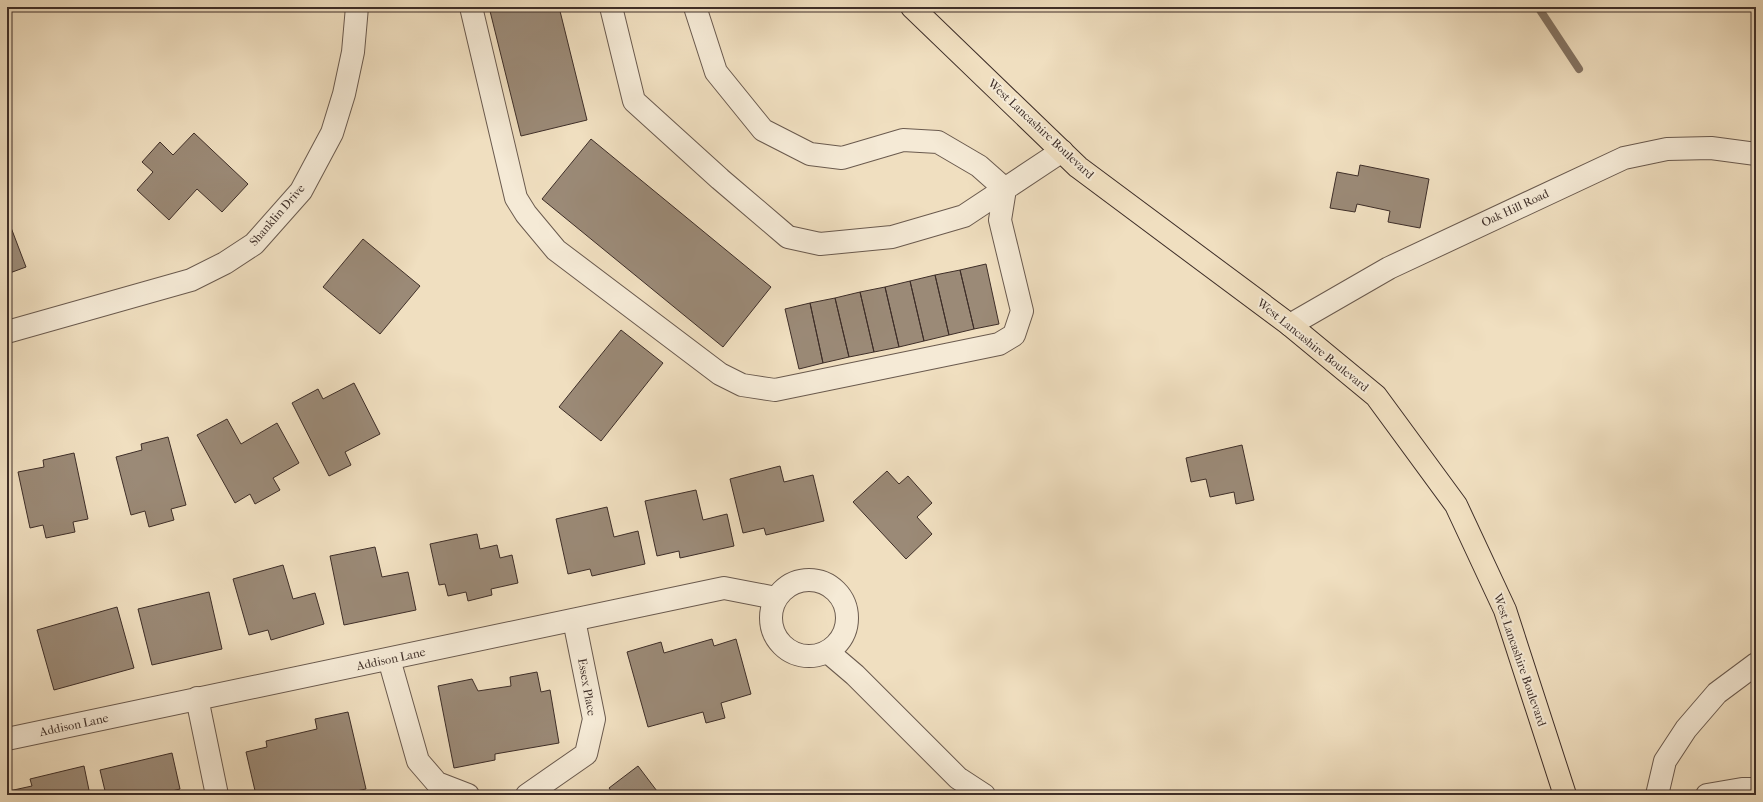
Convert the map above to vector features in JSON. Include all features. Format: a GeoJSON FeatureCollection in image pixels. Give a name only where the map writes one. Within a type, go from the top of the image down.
{"type":"FeatureCollection","features":[{"type":"Feature","properties":{"kind":"main road","name":"West Lancashire Boulevard"},"geometry":{"type":"LineString","coordinates":[[912,7],[1078,167],[1290,325],[1376,396],[1456,504],[1505,610],[1565,795]]}},
{"type":"Feature","properties":{"kind":"street","name":"Shanklin Drive"},"geometry":{"type":"LineString","coordinates":[[7,332],[191,280],[225,263],[254,244],[301,191],[332,133],[344,94],[353,52],[357,7]]}},
{"type":"Feature","properties":{"kind":"street"},"geometry":{"type":"LineString","coordinates":[[471,7],[516,198],[526,214],[556,250],[720,374],[742,385],[775,390],[999,344],[1014,335],[1022,311],[1000,220],[1005,189]]}},
{"type":"Feature","properties":{"kind":"street"},"geometry":{"type":"LineString","coordinates":[[611,7],[634,101],[720,179],[788,237],[820,244],[892,237],[964,216],[1062,150]]}},
{"type":"Feature","properties":{"kind":"street"},"geometry":{"type":"LineString","coordinates":[[695,7],[716,72],[763,130],[810,154],[842,158],[903,140],[938,142],[979,166],[1005,189]]}},
{"type":"Feature","properties":{"kind":"street","name":"Oak Hill Road"},"geometry":{"type":"LineString","coordinates":[[1290,325],[1389,268],[1624,158],[1667,149],[1711,148],[1756,154]]}},
{"type":"Feature","properties":{"kind":"street"},"geometry":{"type":"LineString","coordinates":[[808,580],[821,582],[832,587],[840,597],[846,608],[847,621],[844,633],[838,644],[828,652],[816,656],[803,657],[791,653],[781,645],[774,635],[770,622],[771,610],[776,598],[784,588],[796,582],[808,580]]}},
{"type":"Feature","properties":{"kind":"street","name":"Addison Lane"},"geometry":{"type":"LineString","coordinates":[[7,739],[724,588],[776,598]]}},
{"type":"Feature","properties":{"kind":"street","name":"Essex Place"},"geometry":{"type":"LineString","coordinates":[[527,795],[586,754],[594,719],[574,620]]}},
{"type":"Feature","properties":{"kind":"street"},"geometry":{"type":"LineString","coordinates":[[828,652],[855,675],[958,778],[984,795]]}},
{"type":"Feature","properties":{"kind":"street"},"geometry":{"type":"LineString","coordinates":[[389,659],[418,761],[437,783],[468,795]]}},
{"type":"Feature","properties":{"kind":"street"},"geometry":{"type":"LineString","coordinates":[[1657,795],[1665,761],[1686,730],[1717,693],[1756,664]]}},
{"type":"Feature","properties":{"kind":"street"},"geometry":{"type":"LineString","coordinates":[[196,698],[217,795]]}},
{"type":"Feature","properties":{"kind":"street"},"geometry":{"type":"LineString","coordinates":[[1707,795],[1742,789],[1756,789]]}},
{"type":"Feature","properties":{"kind":"building"},"geometry":{"type":"Polygon","coordinates":[[[489,7],[559,7],[587,120],[521,136],[489,7]]]}},
{"type":"Feature","properties":{"kind":"building"},"geometry":{"type":"Polygon","coordinates":[[[194,133],[248,184],[222,212],[197,189],[169,220],[137,190],[153,172],[142,162],[160,142],[173,155],[194,133]]]}},
{"type":"Feature","properties":{"kind":"building"},"geometry":{"type":"Polygon","coordinates":[[[591,139],[771,287],[723,347],[542,199],[591,139]]]}},
{"type":"Feature","properties":{"kind":"building"},"geometry":{"type":"Polygon","coordinates":[[[1360,165],[1429,179],[1420,228],[1388,222],[1390,211],[1357,204],[1355,212],[1330,208],[1337,172],[1358,176],[1360,165]]]}},
{"type":"Feature","properties":{"kind":"building"},"geometry":{"type":"Polygon","coordinates":[[[7,217],[26,267],[7,274],[7,217]]]}},
{"type":"Feature","properties":{"kind":"building"},"geometry":{"type":"Polygon","coordinates":[[[363,239],[420,286],[380,334],[323,287],[363,239]]]}},
{"type":"Feature","properties":{"kind":"building"},"geometry":{"type":"Polygon","coordinates":[[[986,264],[999,324],[974,329],[960,270],[986,264]]]}},
{"type":"Feature","properties":{"kind":"building"},"geometry":{"type":"Polygon","coordinates":[[[960,270],[974,329],[949,335],[935,275],[960,270]]]}},
{"type":"Feature","properties":{"kind":"building"},"geometry":{"type":"Polygon","coordinates":[[[935,275],[949,335],[924,341],[910,281],[935,275]]]}},
{"type":"Feature","properties":{"kind":"building"},"geometry":{"type":"Polygon","coordinates":[[[910,281],[924,341],[899,347],[885,287],[910,281]]]}},
{"type":"Feature","properties":{"kind":"building"},"geometry":{"type":"Polygon","coordinates":[[[885,287],[899,347],[874,352],[860,292],[885,287]]]}},
{"type":"Feature","properties":{"kind":"building"},"geometry":{"type":"Polygon","coordinates":[[[860,292],[874,352],[849,357],[835,298],[860,292]]]}},
{"type":"Feature","properties":{"kind":"building"},"geometry":{"type":"Polygon","coordinates":[[[835,298],[849,357],[823,363],[810,303],[835,298]]]}},
{"type":"Feature","properties":{"kind":"building"},"geometry":{"type":"Polygon","coordinates":[[[810,303],[823,363],[799,369],[785,309],[810,303]]]}},
{"type":"Feature","properties":{"kind":"building"},"geometry":{"type":"Polygon","coordinates":[[[621,330],[663,363],[601,441],[559,407],[621,330]]]}},
{"type":"Feature","properties":{"kind":"building"},"geometry":{"type":"Polygon","coordinates":[[[354,383],[380,434],[345,452],[351,465],[329,476],[292,403],[318,389],[323,399],[354,383]]]}},
{"type":"Feature","properties":{"kind":"building"},"geometry":{"type":"Polygon","coordinates":[[[227,419],[241,444],[277,423],[299,463],[273,478],[280,490],[255,504],[250,494],[235,503],[197,435],[227,419]]]}},
{"type":"Feature","properties":{"kind":"building"},"geometry":{"type":"Polygon","coordinates":[[[168,437],[186,505],[171,509],[174,520],[149,527],[145,511],[131,515],[116,457],[142,450],[141,444],[168,437]]]}},
{"type":"Feature","properties":{"kind":"building"},"geometry":{"type":"Polygon","coordinates":[[[1242,445],[1254,500],[1236,504],[1234,492],[1210,497],[1206,479],[1191,482],[1186,458],[1242,445]]]}},
{"type":"Feature","properties":{"kind":"building"},"geometry":{"type":"Polygon","coordinates":[[[74,453],[88,519],[73,522],[75,532],[46,538],[43,525],[30,528],[18,472],[44,467],[43,460],[74,453]]]}},
{"type":"Feature","properties":{"kind":"building"},"geometry":{"type":"Polygon","coordinates":[[[780,466],[784,482],[813,475],[824,521],[766,535],[764,528],[743,533],[730,479],[780,466]]]}},
{"type":"Feature","properties":{"kind":"building"},"geometry":{"type":"Polygon","coordinates":[[[887,471],[899,484],[908,476],[932,503],[917,517],[932,534],[906,559],[853,502],[887,471]]]}},
{"type":"Feature","properties":{"kind":"building"},"geometry":{"type":"Polygon","coordinates":[[[696,490],[703,520],[727,514],[734,546],[680,558],[679,551],[657,556],[645,501],[696,490]]]}},
{"type":"Feature","properties":{"kind":"building"},"geometry":{"type":"Polygon","coordinates":[[[607,507],[614,537],[638,531],[645,564],[592,576],[590,569],[568,574],[556,519],[607,507]]]}},
{"type":"Feature","properties":{"kind":"building"},"geometry":{"type":"Polygon","coordinates":[[[477,534],[480,549],[497,545],[500,558],[512,555],[518,583],[491,589],[492,595],[468,601],[466,592],[448,596],[445,584],[439,585],[430,544],[477,534]]]}},
{"type":"Feature","properties":{"kind":"building"},"geometry":{"type":"Polygon","coordinates":[[[375,547],[382,577],[408,572],[416,610],[344,625],[330,556],[375,547]]]}},
{"type":"Feature","properties":{"kind":"building"},"geometry":{"type":"Polygon","coordinates":[[[283,565],[293,599],[315,593],[324,624],[271,640],[268,630],[249,635],[233,579],[283,565]]]}},
{"type":"Feature","properties":{"kind":"building"},"geometry":{"type":"Polygon","coordinates":[[[209,592],[222,649],[152,665],[138,609],[209,592]]]}},
{"type":"Feature","properties":{"kind":"building"},"geometry":{"type":"Polygon","coordinates":[[[117,607],[134,668],[54,690],[37,630],[117,607]]]}},
{"type":"Feature","properties":{"kind":"building"},"geometry":{"type":"Polygon","coordinates":[[[712,639],[714,646],[736,639],[751,694],[721,703],[725,718],[706,723],[703,712],[648,727],[627,652],[661,642],[664,653],[712,639]]]}},
{"type":"Feature","properties":{"kind":"building"},"geometry":{"type":"Polygon","coordinates":[[[537,672],[541,692],[550,690],[559,743],[495,754],[495,760],[454,768],[438,686],[472,679],[478,691],[511,686],[510,677],[537,672]]]}},
{"type":"Feature","properties":{"kind":"building"},"geometry":{"type":"Polygon","coordinates":[[[348,712],[366,789],[347,793],[348,795],[256,795],[246,752],[267,747],[266,741],[317,729],[315,719],[348,712]]]}},
{"type":"Feature","properties":{"kind":"building"},"geometry":{"type":"Polygon","coordinates":[[[172,753],[180,789],[156,795],[106,795],[100,770],[172,753]]]}},
{"type":"Feature","properties":{"kind":"building"},"geometry":{"type":"Polygon","coordinates":[[[84,766],[90,795],[10,795],[9,791],[32,786],[30,779],[84,766]]]}},
{"type":"Feature","properties":{"kind":"building"},"geometry":{"type":"Polygon","coordinates":[[[638,766],[660,795],[614,795],[609,788],[638,766]]]}},
{"type":"Feature","properties":{"kind":"waterway"},"geometry":{"type":"LineString","coordinates":[[1538,7],[1579,69]]}}]}
